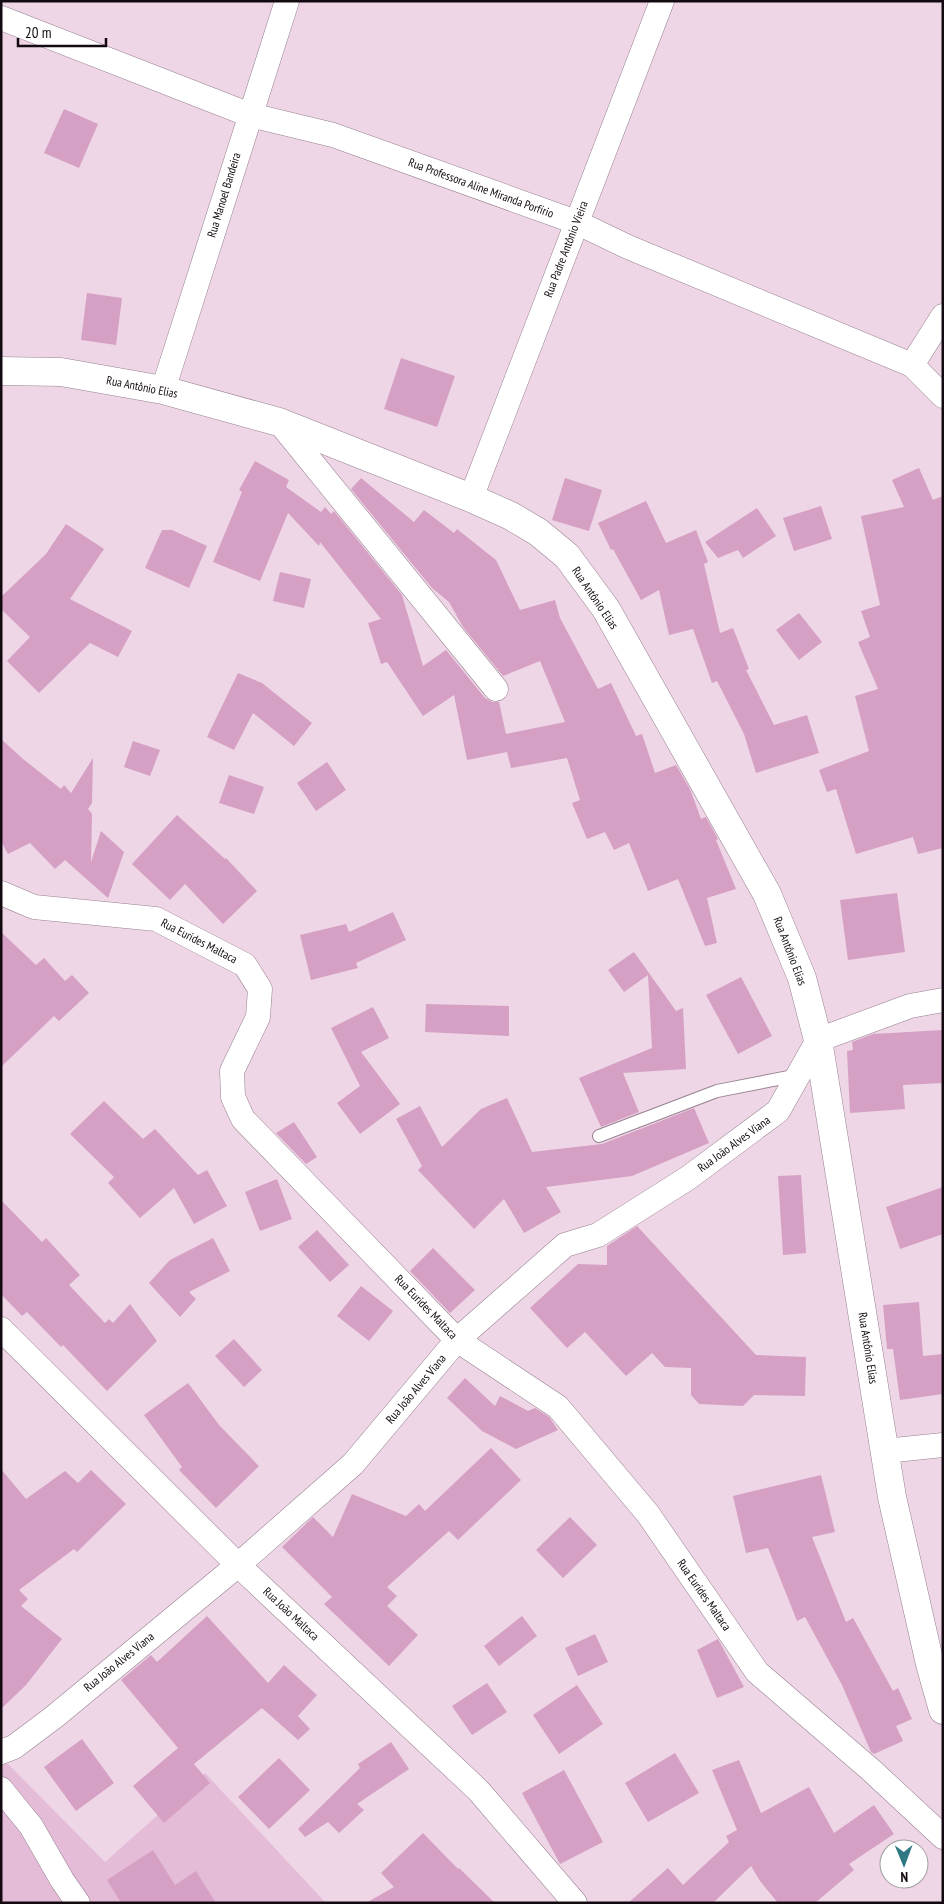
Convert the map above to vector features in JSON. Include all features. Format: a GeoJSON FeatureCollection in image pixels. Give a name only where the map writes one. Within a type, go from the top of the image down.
{"type":"FeatureCollection","features":[{"type":"Feature","properties":{"kind":"street","name":"Rua Manoel Bandeira"},"geometry":{"type":"LineString","coordinates":[[163,390],[287,1]]}},
{"type":"Feature","properties":{"kind":"street","name":"Rua Padre Antônio Vieira"},"geometry":{"type":"LineString","coordinates":[[471,498],[662,1]]}},
{"type":"Feature","properties":{"kind":"street","name":"Rua Professora Aline Miranda Porfírio"},"geometry":{"type":"LineString","coordinates":[[1,18],[250,115],[334,135],[576,222],[628,247],[912,365],[943,396]]}},
{"type":"Feature","properties":{"kind":"street"},"geometry":{"type":"LineString","coordinates":[[912,365],[943,316]]}},
{"type":"Feature","properties":{"kind":"street","name":"Rua Antônio Elias"},"geometry":{"type":"LineString","coordinates":[[1,371],[62,372],[163,390],[279,422],[471,498],[511,516],[538,532],[567,556],[606,609],[767,894],[802,978],[818,1040],[884,1451],[930,1664],[943,1710]]}},
{"type":"Feature","properties":{"kind":"street"},"geometry":{"type":"LineString","coordinates":[[279,422],[496,689]]}},
{"type":"Feature","properties":{"kind":"street","name":"Rua Eurides Maltaca"},"geometry":{"type":"LineString","coordinates":[[1,893],[34,907],[156,919],[245,965],[260,989],[258,1017],[232,1071],[233,1097],[243,1119],[457,1340],[558,1407],[648,1514],[757,1672],[871,1770],[943,1837]]}},
{"type":"Feature","properties":{"kind":"street"},"geometry":{"type":"LineString","coordinates":[[818,1040],[910,1006],[943,1000]]}},
{"type":"Feature","properties":{"kind":"street","name":"Rua João Alves Viana"},"geometry":{"type":"LineString","coordinates":[[1,1752],[14,1747],[54,1717],[238,1565],[353,1464],[457,1340],[565,1245],[598,1235],[688,1178],[778,1111],[818,1040]]}},
{"type":"Feature","properties":{"kind":"street","name":"Rua João Maltaca"},"geometry":{"type":"LineString","coordinates":[[1,1329],[238,1565],[478,1790],[575,1903]]}},
{"type":"Feature","properties":{"kind":"street"},"geometry":{"type":"LineString","coordinates":[[884,1451],[943,1445]]}},
{"type":"Feature","properties":{"kind":"street"},"geometry":{"type":"LineString","coordinates":[[1,1789],[32,1826],[62,1880],[78,1903]]}},
{"type":"Feature","properties":{"kind":"lane"},"geometry":{"type":"LineString","coordinates":[[599,1136],[717,1091],[799,1075]]}},
{"type":"Feature","properties":{"kind":"shaded area"},"geometry":{"type":"Polygon","coordinates":[[[1,1757],[105,1862],[205,1773],[326,1903],[1,1903],[1,1757]]]}},
{"type":"Feature","properties":{"kind":"building"},"geometry":{"type":"Polygon","coordinates":[[[64,109],[98,124],[79,168],[44,153],[64,109]]]}},
{"type":"Feature","properties":{"kind":"building"},"geometry":{"type":"Polygon","coordinates":[[[87,293],[122,298],[116,345],[81,340],[87,293]]]}},
{"type":"Feature","properties":{"kind":"building"},"geometry":{"type":"Polygon","coordinates":[[[401,358],[455,376],[437,427],[384,409],[401,358]]]}},
{"type":"Feature","properties":{"kind":"building"},"geometry":{"type":"Polygon","coordinates":[[[255,461],[289,480],[286,487],[321,512],[325,507],[331,514],[334,511],[402,595],[423,666],[446,650],[485,698],[492,702],[499,702],[506,734],[565,722],[540,661],[503,676],[463,627],[449,602],[432,588],[351,489],[361,478],[414,522],[424,510],[454,533],[457,529],[496,560],[520,610],[555,600],[560,618],[598,689],[611,683],[636,736],[642,734],[655,773],[676,765],[690,789],[701,819],[706,817],[718,839],[716,840],[736,889],[707,898],[717,943],[705,946],[678,879],[648,891],[629,843],[614,850],[605,832],[587,839],[572,803],[580,800],[567,758],[511,768],[507,752],[467,760],[454,695],[423,716],[387,662],[381,664],[368,623],[381,619],[320,542],[319,546],[288,513],[260,581],[213,562],[242,492],[239,490],[255,461]]]}},
{"type":"Feature","properties":{"kind":"building"},"geometry":{"type":"Polygon","coordinates":[[[919,468],[933,500],[943,496],[943,848],[918,854],[913,837],[856,854],[836,789],[827,792],[819,770],[869,751],[855,696],[878,689],[858,642],[870,637],[861,611],[880,605],[861,516],[904,507],[892,480],[919,468]]]}},
{"type":"Feature","properties":{"kind":"building"},"geometry":{"type":"Polygon","coordinates":[[[565,478],[602,490],[589,531],[552,520],[565,478]]]}},
{"type":"Feature","properties":{"kind":"building"},"geometry":{"type":"Polygon","coordinates":[[[646,501],[666,543],[696,530],[708,562],[704,564],[720,633],[733,628],[749,669],[746,670],[774,725],[807,715],[819,753],[756,773],[744,734],[717,681],[712,683],[693,629],[669,635],[659,590],[641,600],[613,549],[611,550],[598,523],[646,501]]]}},
{"type":"Feature","properties":{"kind":"building"},"geometry":{"type":"Polygon","coordinates":[[[821,506],[832,539],[794,551],[783,518],[821,506]]]}},
{"type":"Feature","properties":{"kind":"building"},"geometry":{"type":"Polygon","coordinates":[[[757,508],[776,536],[743,558],[738,550],[718,558],[705,542],[757,508]]]}},
{"type":"Feature","properties":{"kind":"building"},"geometry":{"type":"Polygon","coordinates":[[[66,524],[104,549],[70,599],[132,631],[118,657],[90,643],[39,693],[7,661],[30,637],[1,609],[1,597],[46,554],[66,524]]]}},
{"type":"Feature","properties":{"kind":"building"},"geometry":{"type":"Polygon","coordinates":[[[162,530],[172,530],[207,546],[189,588],[145,568],[162,530]]]}},
{"type":"Feature","properties":{"kind":"building"},"geometry":{"type":"Polygon","coordinates":[[[280,572],[311,579],[304,608],[273,601],[280,572]]]}},
{"type":"Feature","properties":{"kind":"building"},"geometry":{"type":"Polygon","coordinates":[[[799,613],[822,642],[799,660],[776,630],[799,613]]]}},
{"type":"Feature","properties":{"kind":"building"},"geometry":{"type":"Polygon","coordinates":[[[238,673],[262,683],[312,723],[294,746],[253,713],[234,750],[207,737],[238,673]]]}},
{"type":"Feature","properties":{"kind":"building"},"geometry":{"type":"Polygon","coordinates":[[[1,739],[61,789],[64,785],[71,793],[93,758],[92,803],[88,809],[92,814],[91,862],[101,831],[124,852],[108,898],[65,860],[55,869],[30,843],[8,854],[1,841],[1,739]]]}},
{"type":"Feature","properties":{"kind":"building"},"geometry":{"type":"Polygon","coordinates":[[[133,741],[160,750],[150,776],[124,767],[133,741]]]}},
{"type":"Feature","properties":{"kind":"building"},"geometry":{"type":"Polygon","coordinates":[[[327,762],[346,790],[316,811],[297,783],[327,762]]]}},
{"type":"Feature","properties":{"kind":"building"},"geometry":{"type":"Polygon","coordinates":[[[229,775],[264,787],[254,814],[219,803],[229,775]]]}},
{"type":"Feature","properties":{"kind":"building"},"geometry":{"type":"Polygon","coordinates":[[[177,815],[226,858],[257,891],[223,924],[185,884],[170,900],[132,864],[177,815]]]}},
{"type":"Feature","properties":{"kind":"building"},"geometry":{"type":"Polygon","coordinates":[[[897,893],[905,952],[848,960],[840,900],[897,893]]]}},
{"type":"Feature","properties":{"kind":"building"},"geometry":{"type":"Polygon","coordinates":[[[393,912],[406,940],[356,963],[358,968],[311,980],[300,935],[346,924],[349,932],[393,912]]]}},
{"type":"Feature","properties":{"kind":"building"},"geometry":{"type":"Polygon","coordinates":[[[1,932],[36,965],[44,958],[65,981],[72,975],[89,993],[59,1021],[54,1016],[1,1067],[1,932]]]}},
{"type":"Feature","properties":{"kind":"building"},"geometry":{"type":"Polygon","coordinates":[[[634,952],[676,1011],[683,1008],[686,1069],[623,1073],[639,1112],[601,1127],[579,1078],[652,1048],[648,975],[624,992],[608,970],[634,952]]]}},
{"type":"Feature","properties":{"kind":"building"},"geometry":{"type":"Polygon","coordinates":[[[741,977],[772,1036],[738,1054],[706,995],[741,977]]]}},
{"type":"Feature","properties":{"kind":"building"},"geometry":{"type":"Polygon","coordinates":[[[426,1004],[509,1006],[509,1036],[425,1032],[426,1004]]]}},
{"type":"Feature","properties":{"kind":"building"},"geometry":{"type":"Polygon","coordinates":[[[373,1007],[389,1038],[361,1052],[400,1104],[360,1134],[337,1103],[360,1086],[331,1028],[373,1007]]]}},
{"type":"Feature","properties":{"kind":"building"},"geometry":{"type":"Polygon","coordinates":[[[943,1030],[943,1083],[903,1085],[905,1109],[850,1113],[847,1051],[853,1050],[852,1042],[873,1034],[943,1030]]]}},
{"type":"Feature","properties":{"kind":"building"},"geometry":{"type":"Polygon","coordinates":[[[507,1098],[532,1152],[602,1144],[694,1108],[709,1143],[632,1176],[546,1187],[561,1212],[524,1233],[504,1199],[474,1229],[418,1170],[422,1166],[396,1119],[420,1106],[442,1147],[481,1109],[507,1098]]]}},
{"type":"Feature","properties":{"kind":"building"},"geometry":{"type":"Polygon","coordinates":[[[104,1101],[143,1139],[155,1129],[198,1175],[207,1170],[227,1206],[194,1224],[174,1188],[140,1218],[108,1183],[114,1177],[70,1134],[104,1101]]]}},
{"type":"Feature","properties":{"kind":"building"},"geometry":{"type":"Polygon","coordinates":[[[294,1122],[317,1157],[306,1164],[276,1133],[294,1122]]]}},
{"type":"Feature","properties":{"kind":"building"},"geometry":{"type":"Polygon","coordinates":[[[801,1175],[806,1253],[783,1255],[778,1176],[801,1175]]]}},
{"type":"Feature","properties":{"kind":"building"},"geometry":{"type":"Polygon","coordinates":[[[277,1179],[292,1219],[260,1231],[245,1192],[277,1179]]]}},
{"type":"Feature","properties":{"kind":"building"},"geometry":{"type":"Polygon","coordinates":[[[943,1187],[943,1234],[900,1249],[886,1207],[943,1187]]]}},
{"type":"Feature","properties":{"kind":"building"},"geometry":{"type":"Polygon","coordinates":[[[1,1200],[42,1242],[46,1238],[80,1275],[69,1285],[105,1323],[109,1319],[113,1323],[130,1304],[157,1341],[107,1391],[63,1345],[61,1347],[27,1312],[22,1316],[1,1294],[1,1200]]]}},
{"type":"Feature","properties":{"kind":"building"},"geometry":{"type":"Polygon","coordinates":[[[637,1226],[756,1355],[806,1357],[805,1396],[754,1395],[743,1406],[699,1404],[691,1395],[691,1368],[665,1367],[652,1353],[626,1376],[585,1332],[567,1348],[530,1308],[578,1264],[607,1265],[607,1246],[637,1226]]]}},
{"type":"Feature","properties":{"kind":"building"},"geometry":{"type":"Polygon","coordinates":[[[317,1230],[349,1265],[330,1282],[298,1247],[317,1230]]]}},
{"type":"Feature","properties":{"kind":"building"},"geometry":{"type":"Polygon","coordinates":[[[213,1238],[230,1271],[189,1292],[196,1299],[180,1317],[149,1283],[170,1260],[213,1238]]]}},
{"type":"Feature","properties":{"kind":"building"},"geometry":{"type":"Polygon","coordinates":[[[433,1248],[475,1290],[450,1313],[410,1271],[433,1248]]]}},
{"type":"Feature","properties":{"kind":"building"},"geometry":{"type":"Polygon","coordinates":[[[361,1286],[393,1311],[369,1341],[337,1316],[361,1286]]]}},
{"type":"Feature","properties":{"kind":"building"},"geometry":{"type":"Polygon","coordinates":[[[919,1302],[923,1356],[943,1354],[943,1394],[900,1400],[893,1349],[887,1349],[883,1305],[919,1302]]]}},
{"type":"Feature","properties":{"kind":"building"},"geometry":{"type":"Polygon","coordinates":[[[234,1339],[262,1370],[244,1387],[215,1356],[234,1339]]]}},
{"type":"Feature","properties":{"kind":"building"},"geometry":{"type":"Polygon","coordinates":[[[465,1378],[495,1406],[500,1396],[528,1411],[535,1408],[549,1417],[558,1430],[516,1449],[482,1431],[447,1398],[465,1378]]]}},
{"type":"Feature","properties":{"kind":"building"},"geometry":{"type":"Polygon","coordinates":[[[188,1383],[219,1425],[259,1466],[216,1508],[179,1470],[182,1467],[144,1415],[188,1383]]]}},
{"type":"Feature","properties":{"kind":"building"},"geometry":{"type":"Polygon","coordinates":[[[491,1448],[521,1480],[458,1540],[449,1531],[387,1587],[397,1596],[387,1606],[418,1635],[389,1666],[324,1604],[332,1597],[282,1547],[313,1517],[333,1537],[352,1494],[406,1516],[419,1504],[425,1511],[491,1448]]]}},
{"type":"Feature","properties":{"kind":"building"},"geometry":{"type":"Polygon","coordinates":[[[1,1469],[26,1499],[65,1471],[78,1483],[91,1470],[126,1504],[77,1552],[74,1549],[19,1590],[28,1599],[21,1606],[62,1639],[26,1685],[1,1709],[1,1469]]]}},
{"type":"Feature","properties":{"kind":"building"},"geometry":{"type":"Polygon","coordinates":[[[821,1475],[835,1532],[812,1537],[846,1622],[853,1618],[893,1691],[898,1688],[912,1719],[896,1726],[903,1741],[874,1754],[871,1752],[842,1685],[805,1617],[797,1621],[768,1548],[746,1553],[733,1496],[821,1475]]]}},
{"type":"Feature","properties":{"kind":"building"},"geometry":{"type":"Polygon","coordinates":[[[570,1517],[597,1545],[563,1578],[536,1550],[570,1517]]]}},
{"type":"Feature","properties":{"kind":"building"},"geometry":{"type":"Polygon","coordinates":[[[207,1616],[268,1683],[284,1665],[317,1695],[298,1716],[310,1729],[298,1740],[262,1708],[194,1764],[210,1783],[164,1823],[133,1786],[178,1748],[121,1680],[151,1655],[157,1662],[207,1616]]]}},
{"type":"Feature","properties":{"kind":"building"},"geometry":{"type":"Polygon","coordinates":[[[522,1616],[537,1636],[499,1666],[484,1646],[522,1616]]]}},
{"type":"Feature","properties":{"kind":"building"},"geometry":{"type":"Polygon","coordinates":[[[595,1634],[608,1662],[578,1676],[565,1648],[595,1634]]]}},
{"type":"Feature","properties":{"kind":"building"},"geometry":{"type":"Polygon","coordinates":[[[718,1639],[744,1687],[717,1698],[697,1650],[718,1639]]]}},
{"type":"Feature","properties":{"kind":"building"},"geometry":{"type":"Polygon","coordinates":[[[487,1683],[507,1712],[472,1735],[452,1706],[487,1683]]]}},
{"type":"Feature","properties":{"kind":"building"},"geometry":{"type":"Polygon","coordinates":[[[577,1685],[603,1724],[559,1754],[533,1715],[577,1685]]]}},
{"type":"Feature","properties":{"kind":"building"},"geometry":{"type":"Polygon","coordinates":[[[82,1739],[114,1783],[76,1811],[44,1767],[82,1739]]]}},
{"type":"Feature","properties":{"kind":"building"},"geometry":{"type":"Polygon","coordinates":[[[391,1742],[409,1769],[357,1804],[364,1810],[339,1833],[328,1822],[305,1837],[298,1829],[360,1768],[358,1764],[391,1742]]]}},
{"type":"Feature","properties":{"kind":"building"},"geometry":{"type":"Polygon","coordinates":[[[675,1753],[699,1793],[648,1822],[625,1783],[675,1753]]]}},
{"type":"Feature","properties":{"kind":"building"},"geometry":{"type":"Polygon","coordinates":[[[279,1758],[310,1790],[269,1829],[238,1797],[279,1758]]]}},
{"type":"Feature","properties":{"kind":"building"},"geometry":{"type":"Polygon","coordinates":[[[739,1760],[761,1813],[809,1787],[834,1833],[874,1805],[894,1834],[886,1839],[879,1839],[879,1844],[849,1864],[854,1870],[815,1903],[778,1903],[760,1881],[751,1866],[713,1903],[628,1903],[668,1868],[683,1885],[729,1842],[726,1836],[737,1830],[712,1770],[739,1760]]]}},
{"type":"Feature","properties":{"kind":"building"},"geometry":{"type":"Polygon","coordinates":[[[564,1770],[603,1842],[560,1864],[522,1793],[564,1770]]]}},
{"type":"Feature","properties":{"kind":"building"},"geometry":{"type":"Polygon","coordinates":[[[423,1833],[495,1903],[366,1903],[394,1887],[381,1873],[423,1833]]]}},
{"type":"Feature","properties":{"kind":"building"},"geometry":{"type":"Polygon","coordinates":[[[153,1850],[175,1885],[196,1871],[216,1903],[121,1903],[107,1880],[153,1850]]]}}]}
